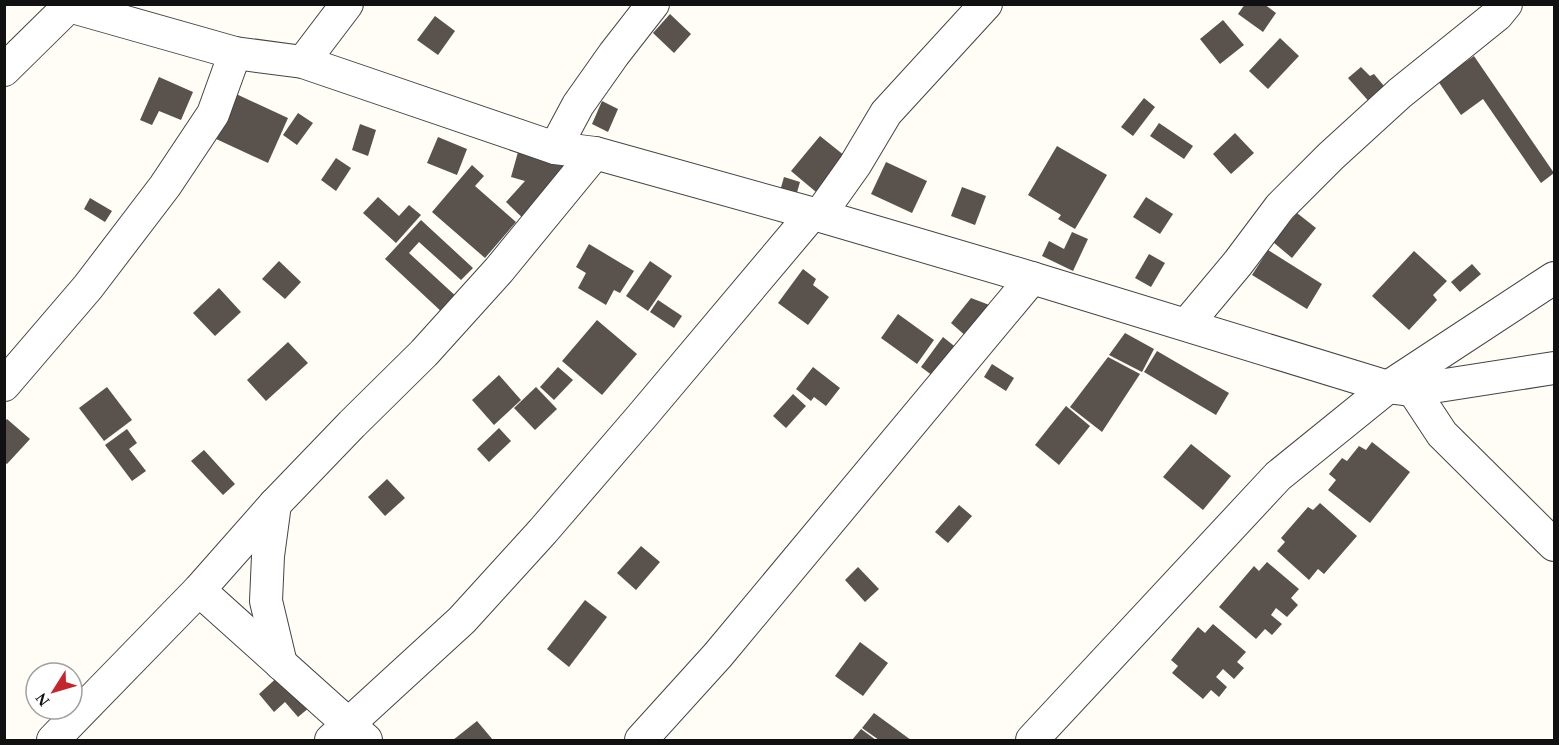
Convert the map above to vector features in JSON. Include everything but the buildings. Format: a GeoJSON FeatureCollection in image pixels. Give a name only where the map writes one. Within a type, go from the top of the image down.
{"type":"FeatureCollection","features":[{"type":"Feature","properties":{"kind":"street"},"geometry":{"type":"LineString","coordinates":[[303,62],[347,4]]}},
{"type":"Feature","properties":{"kind":"street"},"geometry":{"type":"LineString","coordinates":[[555,148],[578,105],[653,4]]}},
{"type":"Feature","properties":{"kind":"street"},"geometry":{"type":"LineString","coordinates":[[199,590],[281,664],[348,735],[462,621],[543,531],[823,210],[855,165],[886,113],[986,4]]}},
{"type":"Feature","properties":{"kind":"street"},"geometry":{"type":"LineString","coordinates":[[1187,324],[1238,263],[1280,207],[1331,156],[1400,93],[1497,15],[1506,4]]}},
{"type":"Feature","properties":{"kind":"street"},"geometry":{"type":"LineString","coordinates":[[4,70],[65,5],[235,52],[303,62],[555,148],[595,153],[817,215],[1401,388],[1554,368]]}},
{"type":"Feature","properties":{"kind":"street"},"geometry":{"type":"LineString","coordinates":[[4,385],[88,287],[165,186],[213,114],[235,52]]}},
{"type":"Feature","properties":{"kind":"street"},"geometry":{"type":"LineString","coordinates":[[53,741],[199,590],[275,504],[424,353],[499,270],[595,153]]}},
{"type":"Feature","properties":{"kind":"street"},"geometry":{"type":"LineString","coordinates":[[641,741],[718,655],[1032,278]]}},
{"type":"Feature","properties":{"kind":"street"},"geometry":{"type":"LineString","coordinates":[[1032,741],[1278,476],[1554,278]]}},
{"type":"Feature","properties":{"kind":"street"},"geometry":{"type":"LineString","coordinates":[[1401,388],[1442,434],[1554,545]]}},
{"type":"Feature","properties":{"kind":"street"},"geometry":{"type":"LineString","coordinates":[[275,504],[268,556],[266,601],[281,664]]}}]}
